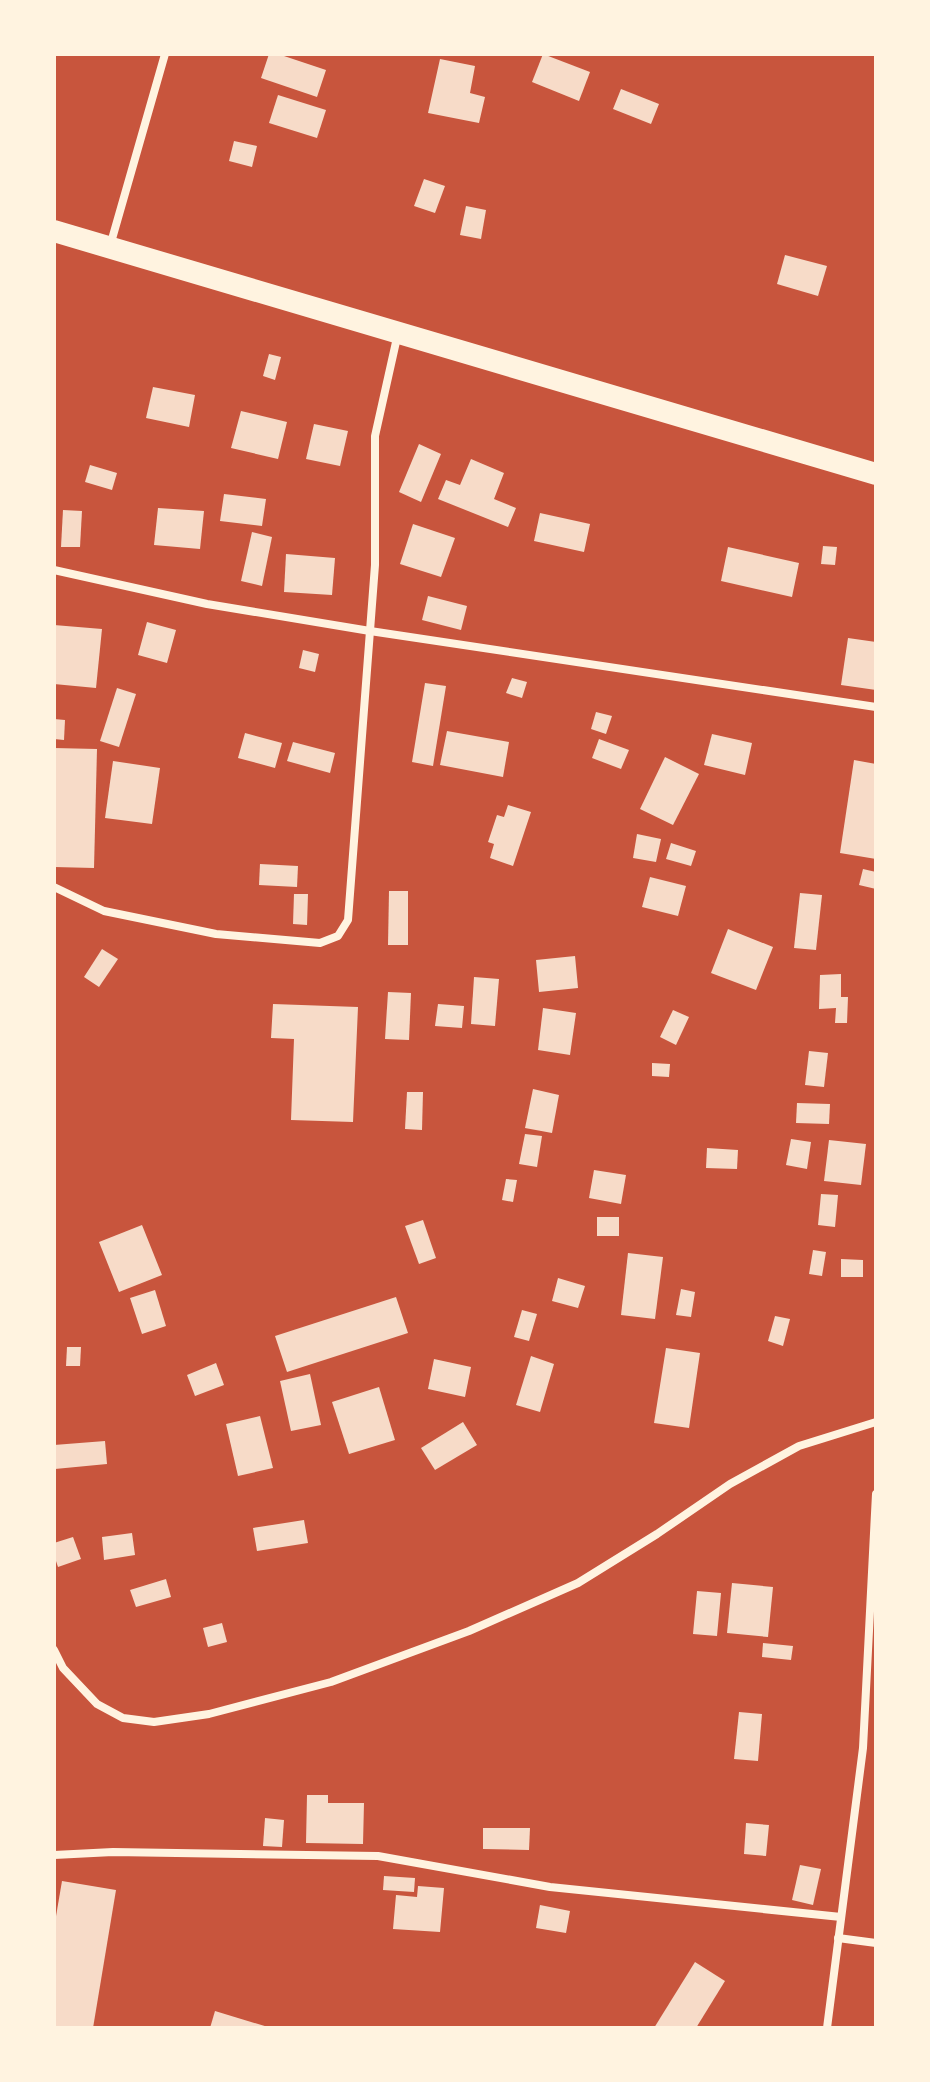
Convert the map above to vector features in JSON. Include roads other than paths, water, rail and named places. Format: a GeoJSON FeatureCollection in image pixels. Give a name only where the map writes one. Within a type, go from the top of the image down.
{"type":"FeatureCollection","features":[{"type":"Feature","properties":{"kind":"highway"},"geometry":{"type":"LineString","coordinates":[[54,231],[876,474]]}},
{"type":"Feature","properties":{"kind":"street"},"geometry":{"type":"LineString","coordinates":[[110,248],[165,54]]}},
{"type":"Feature","properties":{"kind":"street"},"geometry":{"type":"LineString","coordinates":[[54,887],[104,911],[216,934],[320,943],[338,936],[348,920],[375,565],[375,436],[398,332]]}},
{"type":"Feature","properties":{"kind":"street"},"geometry":{"type":"LineString","coordinates":[[54,570],[207,604],[876,707]]}},
{"type":"Feature","properties":{"kind":"street"},"geometry":{"type":"LineString","coordinates":[[54,1650],[63,1668],[97,1704],[123,1718],[154,1722],[209,1714],[331,1682],[469,1631],[578,1583],[730,1484],[799,1446],[876,1422]]}},
{"type":"Feature","properties":{"kind":"street"},"geometry":{"type":"LineString","coordinates":[[827,2028],[863,1748],[876,1494]]}},
{"type":"Feature","properties":{"kind":"street"},"geometry":{"type":"LineString","coordinates":[[54,1855],[113,1852],[378,1856],[550,1887],[841,1917]]}},
{"type":"Feature","properties":{"kind":"street"},"geometry":{"type":"LineString","coordinates":[[838,1938],[876,1943]]}}]}
